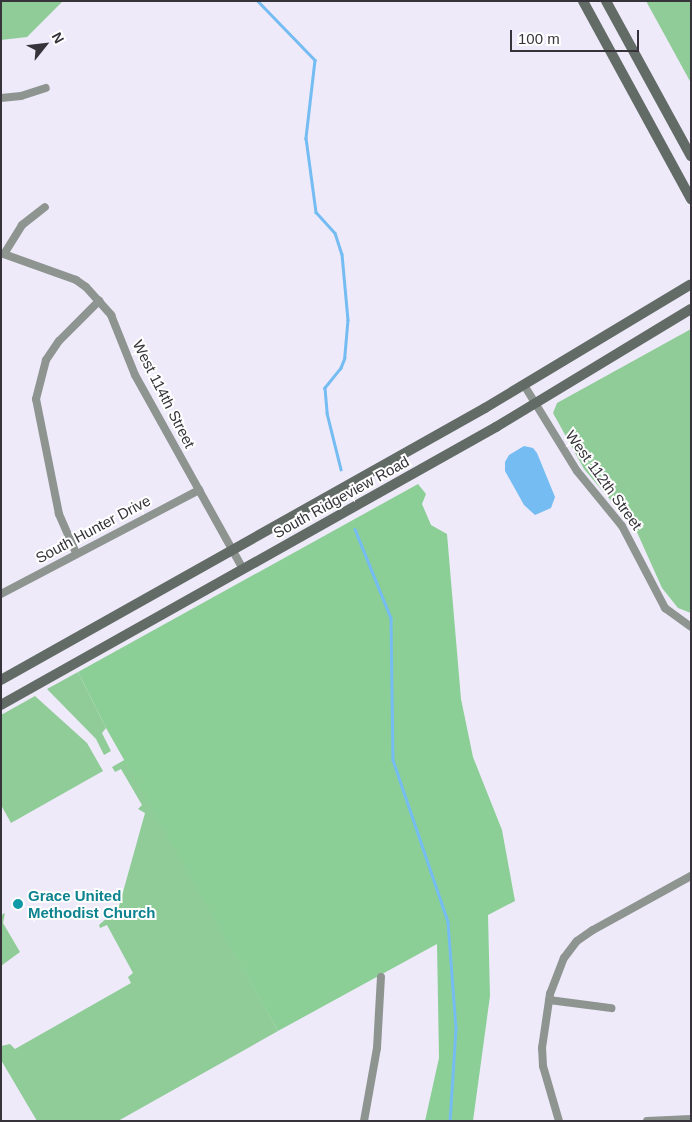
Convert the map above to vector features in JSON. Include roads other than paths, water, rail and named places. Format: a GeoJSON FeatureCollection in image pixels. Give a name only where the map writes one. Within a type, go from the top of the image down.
{"type":"FeatureCollection","features":[{"type":"Feature","properties":{"kind":"main road"},"geometry":{"type":"LineString","coordinates":[[583,1],[691,199]]}},
{"type":"Feature","properties":{"kind":"main road"},"geometry":{"type":"LineString","coordinates":[[606,1],[691,156]]}},
{"type":"Feature","properties":{"kind":"main road","name":"South Ridgeview Road"},"geometry":{"type":"LineString","coordinates":[[1,680],[524,385],[691,284]]}},
{"type":"Feature","properties":{"kind":"main road","name":"South Ridgeview Road"},"geometry":{"type":"LineString","coordinates":[[1,705],[536,404],[691,309]]}},
{"type":"Feature","properties":{"kind":"street"},"geometry":{"type":"LineString","coordinates":[[1,98],[33,94],[46,88]]}},
{"type":"Feature","properties":{"kind":"street","name":"West 114th Street"},"geometry":{"type":"LineString","coordinates":[[45,207],[22,225],[3,254],[76,280],[111,315],[135,375],[242,569]]}},
{"type":"Feature","properties":{"kind":"street"},"geometry":{"type":"LineString","coordinates":[[76,554],[59,514],[36,399],[43,368],[50,354],[99,301]]}},
{"type":"Feature","properties":{"kind":"street","name":"West 112th Street"},"geometry":{"type":"LineString","coordinates":[[524,385],[582,478],[622,526],[657,597],[674,618],[691,626]]}},
{"type":"Feature","properties":{"kind":"street","name":"South Hunter Drive"},"geometry":{"type":"LineString","coordinates":[[1,594],[199,490]]}},
{"type":"Feature","properties":{"kind":"street"},"geometry":{"type":"LineString","coordinates":[[559,1121],[543,1066],[549,1000],[556,972],[577,941],[691,876]]}},
{"type":"Feature","properties":{"kind":"street"},"geometry":{"type":"LineString","coordinates":[[364,1121],[377,1048],[381,977]]}},
{"type":"Feature","properties":{"kind":"street"},"geometry":{"type":"LineString","coordinates":[[549,1000],[611,1008]]}},
{"type":"Feature","properties":{"kind":"street"},"geometry":{"type":"LineString","coordinates":[[647,1121],[691,1119]]}},
{"type":"Feature","properties":{"kind":"water"},"geometry":{"type":"Polygon","coordinates":[[[524,446],[533,448],[537,453],[555,497],[551,508],[535,515],[524,505],[505,471],[505,462],[509,455],[524,446]]]}},
{"type":"Feature","properties":{"kind":"waterway"},"geometry":{"type":"LineString","coordinates":[[258,1],[315,60],[306,138],[316,212],[335,233],[342,254],[348,320],[345,358],[341,368],[325,388],[327,413],[341,469]]}},
{"type":"Feature","properties":{"kind":"waterway"},"geometry":{"type":"LineString","coordinates":[[355,529],[391,618],[393,760],[448,922],[456,1029],[450,1121]]}},
{"type":"Feature","properties":{"kind":"place","name":"Grace United Methodist Church"},"geometry":{"type":"Point","coordinates":[18,904]}}]}
